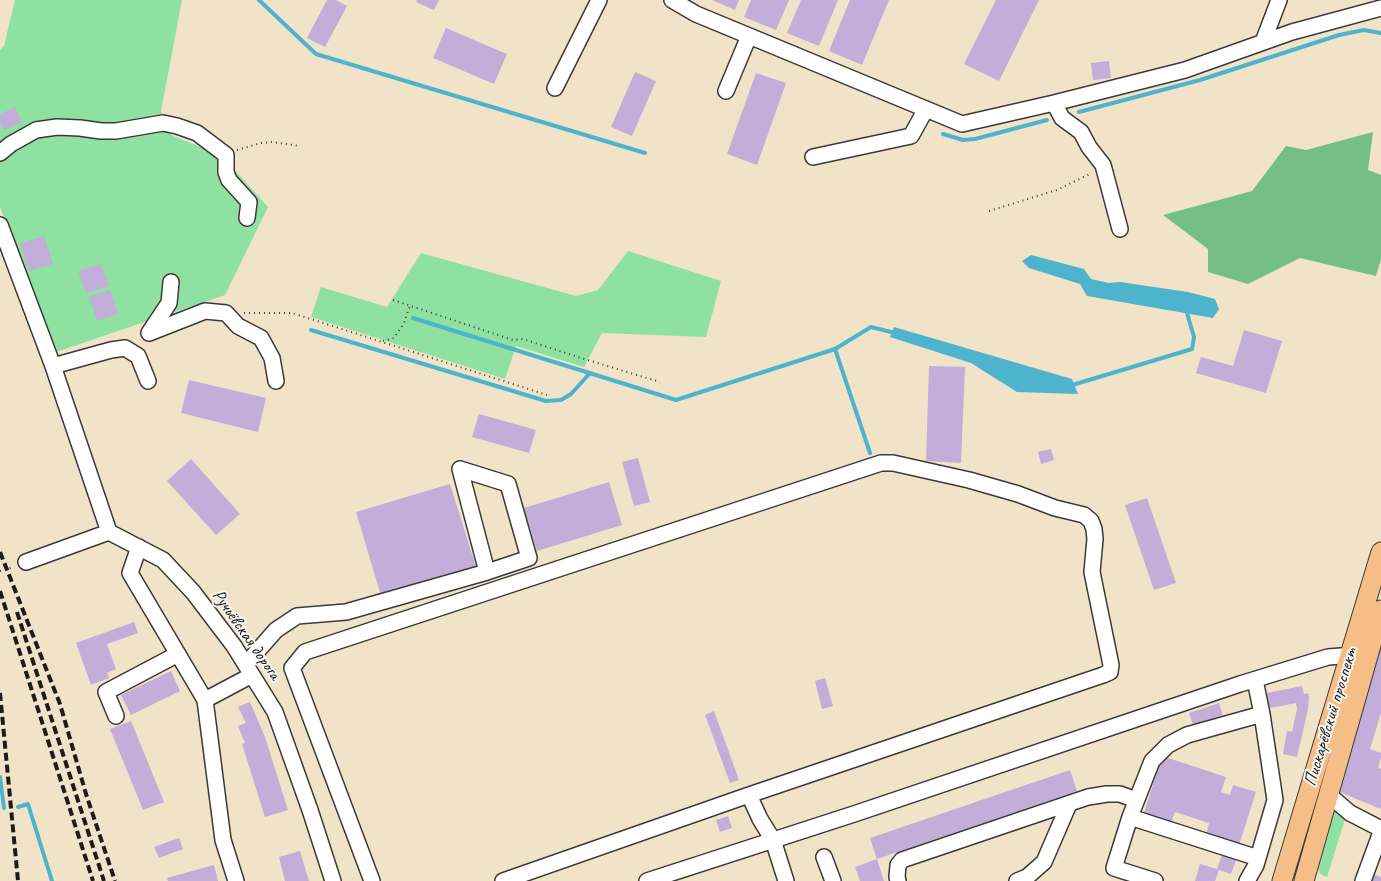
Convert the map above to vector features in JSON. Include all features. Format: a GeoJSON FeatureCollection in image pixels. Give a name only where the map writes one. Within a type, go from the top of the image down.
{"type":"FeatureCollection","features":[{"type":"Feature","properties":{"kind":"main road","name":"Пискарёвский проспект"},"geometry":{"type":"LineString","coordinates":[[1282,881],[1381,552]]}},
{"type":"Feature","properties":{"kind":"main road","name":"Пискарёвский проспект"},"geometry":{"type":"LineString","coordinates":[[1304,881],[1377,636],[1381,610]]}},
{"type":"Feature","properties":{"kind":"street"},"geometry":{"type":"LineString","coordinates":[[555,88],[599,0]]}},
{"type":"Feature","properties":{"kind":"street"},"geometry":{"type":"LineString","coordinates":[[672,0],[696,14],[962,124],[1185,70],[1292,32],[1381,7]]}},
{"type":"Feature","properties":{"kind":"street"},"geometry":{"type":"LineString","coordinates":[[1263,42],[1279,0]]}},
{"type":"Feature","properties":{"kind":"street"},"geometry":{"type":"LineString","coordinates":[[1367,0],[1381,7]]}},
{"type":"Feature","properties":{"kind":"street"},"geometry":{"type":"LineString","coordinates":[[726,91],[749,36]]}},
{"type":"Feature","properties":{"kind":"street"},"geometry":{"type":"LineString","coordinates":[[1054,103],[1062,118],[1081,132],[1103,165],[1120,229]]}},
{"type":"Feature","properties":{"kind":"street"},"geometry":{"type":"LineString","coordinates":[[813,157],[911,136],[926,109]]}},
{"type":"Feature","properties":{"kind":"street"},"geometry":{"type":"LineString","coordinates":[[0,153],[11,144],[36,130],[58,127],[116,131],[163,123],[177,126],[197,133],[226,155],[226,172],[229,180],[249,202],[247,218]]}},
{"type":"Feature","properties":{"kind":"street"},"geometry":{"type":"LineString","coordinates":[[0,225],[53,366],[110,532],[26,562]]}},
{"type":"Feature","properties":{"kind":"street"},"geometry":{"type":"LineString","coordinates":[[172,282],[169,303],[149,333],[205,311],[226,313],[238,326],[261,338],[272,358],[276,381]]}},
{"type":"Feature","properties":{"kind":"street"},"geometry":{"type":"LineString","coordinates":[[53,366],[110,350],[125,348],[138,356],[148,381]]}},
{"type":"Feature","properties":{"kind":"street"},"geometry":{"type":"LineString","coordinates":[[372,881],[292,668],[305,652],[881,463],[893,463],[977,482],[1018,494],[1055,508],[1084,515],[1091,521],[1095,539],[1092,572],[1111,665],[1110,672],[503,881]]}},
{"type":"Feature","properties":{"kind":"street"},"geometry":{"type":"LineString","coordinates":[[205,700],[249,669],[276,630],[297,616],[346,612],[487,572],[528,558],[508,484],[460,470],[487,572]]}},
{"type":"Feature","properties":{"kind":"street","name":"Ручьёвская дорога"},"geometry":{"type":"LineString","coordinates":[[110,532],[164,560],[187,585],[234,646],[249,669],[275,712],[333,881]]}},
{"type":"Feature","properties":{"kind":"street"},"geometry":{"type":"LineString","coordinates":[[139,547],[130,573],[205,700],[224,840],[236,881]]}},
{"type":"Feature","properties":{"kind":"street"},"geometry":{"type":"LineString","coordinates":[[116,716],[106,692],[178,654]]}},
{"type":"Feature","properties":{"kind":"street"},"geometry":{"type":"LineString","coordinates":[[646,881],[864,811],[1230,687],[1328,657],[1350,657]]}},
{"type":"Feature","properties":{"kind":"street"},"geometry":{"type":"LineString","coordinates":[[1247,881],[1256,865],[1275,800],[1255,680]]}},
{"type":"Feature","properties":{"kind":"street"},"geometry":{"type":"LineString","coordinates":[[1155,881],[1114,868],[1136,800],[1152,762],[1168,745],[1187,735],[1262,714]]}},
{"type":"Feature","properties":{"kind":"street"},"geometry":{"type":"LineString","coordinates":[[898,881],[896,877],[898,865],[902,860],[1088,797],[1120,794],[1136,800]]}},
{"type":"Feature","properties":{"kind":"street"},"geometry":{"type":"LineString","coordinates":[[749,795],[760,819],[773,840],[786,881]]}},
{"type":"Feature","properties":{"kind":"street"},"geometry":{"type":"LineString","coordinates":[[1329,795],[1350,812],[1381,830],[1363,881]]}},
{"type":"Feature","properties":{"kind":"street"},"geometry":{"type":"LineString","coordinates":[[1017,881],[1027,877],[1044,862],[1070,804]]}},
{"type":"Feature","properties":{"kind":"street"},"geometry":{"type":"LineString","coordinates":[[1130,817],[1258,858]]}},
{"type":"Feature","properties":{"kind":"street"},"geometry":{"type":"LineString","coordinates":[[824,857],[833,881]]}},
{"type":"Feature","properties":{"kind":"path"},"geometry":{"type":"LineString","coordinates":[[226,155],[243,148],[272,142],[300,146]]}},
{"type":"Feature","properties":{"kind":"path"},"geometry":{"type":"LineString","coordinates":[[989,211],[1057,190],[1089,175],[1103,165]]}},
{"type":"Feature","properties":{"kind":"path"},"geometry":{"type":"LineString","coordinates":[[393,300],[513,340],[523,339],[660,382]]}},
{"type":"Feature","properties":{"kind":"path"},"geometry":{"type":"LineString","coordinates":[[381,341],[394,338],[404,323],[410,306]]}},
{"type":"Feature","properties":{"kind":"path"},"geometry":{"type":"LineString","coordinates":[[226,313],[292,313],[547,395]]}},
{"type":"Feature","properties":{"kind":"green space"},"geometry":{"type":"Polygon","coordinates":[[[15,0],[182,0],[161,111],[171,135],[222,156],[268,207],[225,295],[56,352],[0,207],[0,50],[4,46],[15,0]]]}},
{"type":"Feature","properties":{"kind":"green space"},"geometry":{"type":"Polygon","coordinates":[[[1373,132],[1368,170],[1381,175],[1381,259],[1376,276],[1300,258],[1248,284],[1208,272],[1208,249],[1163,215],[1252,191],[1286,146],[1306,150],[1373,132]]]}},
{"type":"Feature","properties":{"kind":"green space"},"geometry":{"type":"Polygon","coordinates":[[[628,251],[721,281],[706,337],[602,333],[584,367],[516,346],[505,379],[311,317],[321,287],[387,307],[421,253],[576,296],[598,290],[628,251]]]}},
{"type":"Feature","properties":{"kind":"green space"},"geometry":{"type":"Polygon","coordinates":[[[1334,808],[1346,816],[1327,877],[1320,874],[1318,862],[1334,808]]]}},
{"type":"Feature","properties":{"kind":"water"},"geometry":{"type":"Polygon","coordinates":[[[1031,255],[1084,269],[1091,279],[1109,283],[1120,282],[1188,292],[1215,299],[1219,309],[1213,318],[1087,296],[1080,284],[1029,268],[1022,261],[1031,255]]]}},
{"type":"Feature","properties":{"kind":"water"},"geometry":{"type":"Polygon","coordinates":[[[894,327],[1072,379],[1078,394],[1017,392],[971,363],[890,337],[894,327]]]}},
{"type":"Feature","properties":{"kind":"building"},"geometry":{"type":"Polygon","coordinates":[[[327,0],[336,0],[347,6],[325,47],[307,38],[327,0]]]}},
{"type":"Feature","properties":{"kind":"building"},"geometry":{"type":"Polygon","coordinates":[[[417,0],[439,0],[434,10],[416,2],[417,0]]]}},
{"type":"Feature","properties":{"kind":"building"},"geometry":{"type":"Polygon","coordinates":[[[712,0],[739,0],[735,10],[712,0]]]}},
{"type":"Feature","properties":{"kind":"building"},"geometry":{"type":"Polygon","coordinates":[[[751,0],[789,0],[776,30],[744,17],[751,0]]]}},
{"type":"Feature","properties":{"kind":"building"},"geometry":{"type":"Polygon","coordinates":[[[801,0],[838,0],[819,46],[787,33],[801,0]]]}},
{"type":"Feature","properties":{"kind":"building"},"geometry":{"type":"Polygon","coordinates":[[[850,0],[889,0],[862,65],[829,51],[850,0]]]}},
{"type":"Feature","properties":{"kind":"building"},"geometry":{"type":"Polygon","coordinates":[[[996,0],[1039,0],[999,81],[964,64],[996,0]]]}},
{"type":"Feature","properties":{"kind":"building"},"geometry":{"type":"Polygon","coordinates":[[[446,28],[507,54],[494,84],[433,58],[446,28]]]}},
{"type":"Feature","properties":{"kind":"building"},"geometry":{"type":"Polygon","coordinates":[[[1109,61],[1111,78],[1093,80],[1091,63],[1109,61]]]}},
{"type":"Feature","properties":{"kind":"building"},"geometry":{"type":"Polygon","coordinates":[[[635,72],[656,81],[632,136],[611,127],[635,72]]]}},
{"type":"Feature","properties":{"kind":"building"},"geometry":{"type":"Polygon","coordinates":[[[756,73],[786,83],[757,165],[727,154],[756,73]]]}},
{"type":"Feature","properties":{"kind":"building"},"geometry":{"type":"Polygon","coordinates":[[[15,107],[22,122],[4,130],[0,121],[0,114],[15,107]]]}},
{"type":"Feature","properties":{"kind":"building"},"geometry":{"type":"Polygon","coordinates":[[[44,236],[53,264],[29,271],[20,243],[44,236]]]}},
{"type":"Feature","properties":{"kind":"building"},"geometry":{"type":"Polygon","coordinates":[[[101,264],[109,286],[86,293],[78,271],[101,264]]]}},
{"type":"Feature","properties":{"kind":"building"},"geometry":{"type":"Polygon","coordinates":[[[110,290],[118,314],[97,321],[89,297],[110,290]]]}},
{"type":"Feature","properties":{"kind":"building"},"geometry":{"type":"Polygon","coordinates":[[[1244,330],[1282,341],[1266,393],[1196,373],[1201,357],[1233,366],[1244,330]]]}},
{"type":"Feature","properties":{"kind":"building"},"geometry":{"type":"Polygon","coordinates":[[[929,366],[965,367],[961,463],[926,461],[929,366]]]}},
{"type":"Feature","properties":{"kind":"building"},"geometry":{"type":"Polygon","coordinates":[[[189,380],[266,398],[258,432],[181,413],[189,380]]]}},
{"type":"Feature","properties":{"kind":"building"},"geometry":{"type":"Polygon","coordinates":[[[479,414],[536,430],[529,453],[472,437],[479,414]]]}},
{"type":"Feature","properties":{"kind":"building"},"geometry":{"type":"Polygon","coordinates":[[[1051,449],[1054,460],[1041,464],[1038,452],[1051,449]]]}},
{"type":"Feature","properties":{"kind":"building"},"geometry":{"type":"Polygon","coordinates":[[[638,458],[650,502],[634,506],[622,462],[638,458]]]}},
{"type":"Feature","properties":{"kind":"building"},"geometry":{"type":"Polygon","coordinates":[[[191,459],[240,514],[216,535],[167,481],[191,459]]]}},
{"type":"Feature","properties":{"kind":"building"},"geometry":{"type":"Polygon","coordinates":[[[609,482],[622,525],[537,551],[524,508],[609,482]]]}},
{"type":"Feature","properties":{"kind":"building"},"geometry":{"type":"Polygon","coordinates":[[[450,484],[477,570],[382,599],[356,512],[450,484]]]}},
{"type":"Feature","properties":{"kind":"building"},"geometry":{"type":"Polygon","coordinates":[[[1147,498],[1176,583],[1154,590],[1125,505],[1147,498]]]}},
{"type":"Feature","properties":{"kind":"building"},"geometry":{"type":"Polygon","coordinates":[[[134,622],[138,633],[107,644],[116,669],[107,673],[109,678],[91,685],[76,643],[134,622]]]}},
{"type":"Feature","properties":{"kind":"building"},"geometry":{"type":"Polygon","coordinates":[[[1381,644],[1381,713],[1370,749],[1381,753],[1378,768],[1381,769],[1381,809],[1337,791],[1381,644]]]}},
{"type":"Feature","properties":{"kind":"building"},"geometry":{"type":"Polygon","coordinates":[[[171,671],[180,691],[131,715],[121,695],[171,671]]]}},
{"type":"Feature","properties":{"kind":"building"},"geometry":{"type":"Polygon","coordinates":[[[825,678],[833,706],[822,709],[815,681],[825,678]]]}},
{"type":"Feature","properties":{"kind":"building"},"geometry":{"type":"Polygon","coordinates":[[[1302,686],[1304,694],[1308,693],[1309,698],[1297,757],[1283,754],[1287,731],[1292,732],[1297,709],[1296,703],[1270,708],[1267,693],[1302,686]]]}},
{"type":"Feature","properties":{"kind":"building"},"geometry":{"type":"Polygon","coordinates":[[[250,702],[265,737],[288,810],[265,817],[242,744],[245,743],[238,726],[246,723],[238,707],[250,702]]]}},
{"type":"Feature","properties":{"kind":"building"},"geometry":{"type":"Polygon","coordinates":[[[1219,703],[1223,715],[1193,725],[1189,713],[1219,703]]]}},
{"type":"Feature","properties":{"kind":"building"},"geometry":{"type":"Polygon","coordinates":[[[714,711],[739,780],[730,783],[705,715],[714,711]]]}},
{"type":"Feature","properties":{"kind":"building"},"geometry":{"type":"Polygon","coordinates":[[[131,721],[164,802],[143,810],[110,729],[131,721]]]}},
{"type":"Feature","properties":{"kind":"building"},"geometry":{"type":"Polygon","coordinates":[[[1162,756],[1226,777],[1221,792],[1230,795],[1233,785],[1256,792],[1239,845],[1206,835],[1209,823],[1175,812],[1171,822],[1144,813],[1162,756]]]}},
{"type":"Feature","properties":{"kind":"building"},"geometry":{"type":"Polygon","coordinates":[[[1070,770],[1077,791],[877,859],[870,838],[1070,770]]]}},
{"type":"Feature","properties":{"kind":"building"},"geometry":{"type":"Polygon","coordinates":[[[728,816],[732,828],[720,832],[716,820],[728,816]]]}},
{"type":"Feature","properties":{"kind":"building"},"geometry":{"type":"Polygon","coordinates":[[[179,838],[183,849],[159,858],[154,847],[179,838]]]}},
{"type":"Feature","properties":{"kind":"building"},"geometry":{"type":"Polygon","coordinates":[[[300,851],[309,881],[285,881],[279,857],[300,851]]]}},
{"type":"Feature","properties":{"kind":"building"},"geometry":{"type":"Polygon","coordinates":[[[1222,855],[1236,860],[1231,874],[1219,870],[1215,881],[1195,881],[1200,864],[1217,869],[1222,855]]]}},
{"type":"Feature","properties":{"kind":"building"},"geometry":{"type":"Polygon","coordinates":[[[877,859],[884,881],[860,881],[855,867],[877,859]]]}},
{"type":"Feature","properties":{"kind":"building"},"geometry":{"type":"Polygon","coordinates":[[[214,865],[218,881],[168,881],[167,878],[214,865]]]}},
{"type":"Feature","properties":{"kind":"building"},"geometry":{"type":"Polygon","coordinates":[[[1372,874],[1381,877],[1381,881],[1369,881],[1372,874]]]}},
{"type":"Feature","properties":{"kind":"waterway"},"geometry":{"type":"LineString","coordinates":[[259,0],[316,54],[645,153]]}},
{"type":"Feature","properties":{"kind":"waterway"},"geometry":{"type":"LineString","coordinates":[[1079,112],[1200,80],[1339,35],[1364,30],[1381,33]]}},
{"type":"Feature","properties":{"kind":"waterway"},"geometry":{"type":"LineString","coordinates":[[943,134],[963,140],[975,139],[1047,120]]}},
{"type":"Feature","properties":{"kind":"waterway"},"geometry":{"type":"LineString","coordinates":[[1069,386],[1192,349],[1194,337],[1187,313]]}},
{"type":"Feature","properties":{"kind":"waterway"},"geometry":{"type":"LineString","coordinates":[[413,318],[676,400],[835,349],[870,453]]}},
{"type":"Feature","properties":{"kind":"waterway"},"geometry":{"type":"LineString","coordinates":[[835,349],[871,327],[895,333]]}},
{"type":"Feature","properties":{"kind":"waterway"},"geometry":{"type":"LineString","coordinates":[[311,330],[546,401],[561,400],[571,394],[590,373]]}},
{"type":"Feature","properties":{"kind":"waterway"},"geometry":{"type":"LineString","coordinates":[[0,777],[4,808]]}},
{"type":"Feature","properties":{"kind":"waterway"},"geometry":{"type":"LineString","coordinates":[[18,807],[28,804],[52,881]]}},
{"type":"Feature","properties":{"kind":"railway"},"geometry":{"type":"LineString","coordinates":[[0,552],[60,704],[86,794],[115,881]]}},
{"type":"Feature","properties":{"kind":"railway"},"geometry":{"type":"LineString","coordinates":[[0,591],[93,881]]}},
{"type":"Feature","properties":{"kind":"railway"},"geometry":{"type":"LineString","coordinates":[[17,612],[104,881]]}},
{"type":"Feature","properties":{"kind":"railway"},"geometry":{"type":"LineString","coordinates":[[0,693],[18,881]]}}]}
